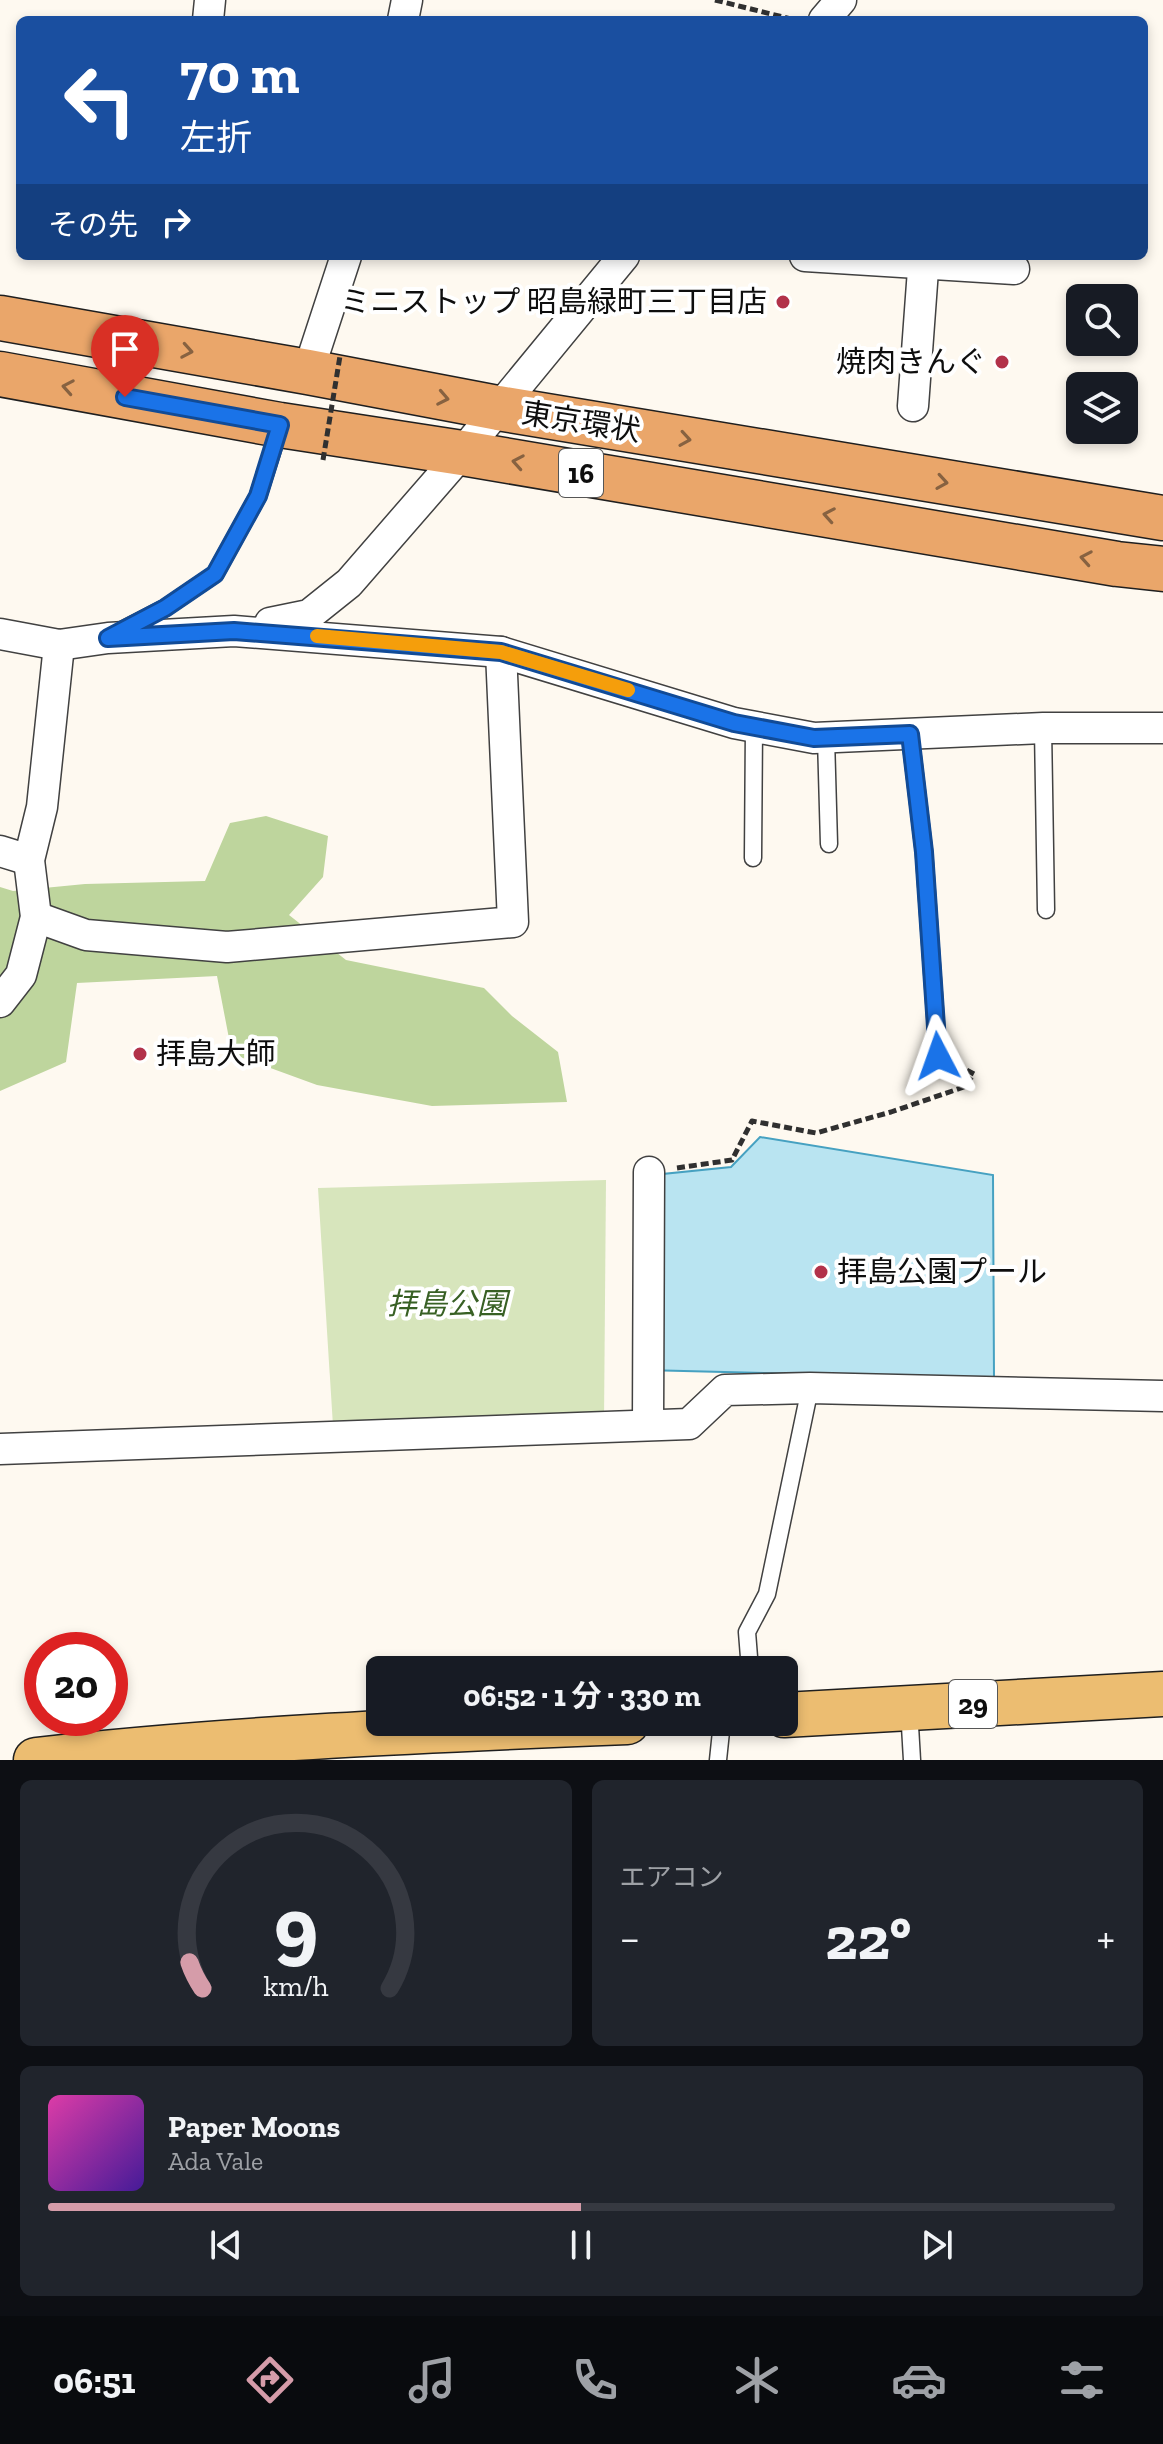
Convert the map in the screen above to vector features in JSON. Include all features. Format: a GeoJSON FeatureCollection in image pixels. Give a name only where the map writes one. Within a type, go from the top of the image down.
{"type":"FeatureCollection","features":[{"type":"Feature","properties":{"kind":"highway","name":"東京環状"},"geometry":{"type":"LineString","coordinates":[[0,318],[324,364],[498,408],[1163,518]]}},
{"type":"Feature","properties":{"kind":"highway","name":"東京環状"},"geometry":{"type":"LineString","coordinates":[[0,374],[280,425],[1117,564],[1163,569]]}},
{"type":"Feature","properties":{"kind":"main road","name":"29"},"geometry":{"type":"LineString","coordinates":[[798,1714],[1163,1694]]}},
{"type":"Feature","properties":{"kind":"main road"},"geometry":{"type":"LineString","coordinates":[[36,1760],[127,1750],[409,1736]]}},
{"type":"Feature","properties":{"kind":"street"},"geometry":{"type":"LineString","coordinates":[[827,16],[841,0]]}},
{"type":"Feature","properties":{"kind":"street"},"geometry":{"type":"LineString","coordinates":[[324,364],[345,260]]}},
{"type":"Feature","properties":{"kind":"street"},"geometry":{"type":"LineString","coordinates":[[234,631],[309,615],[349,583],[462,453],[621,260]]}},
{"type":"Feature","properties":{"kind":"street"},"geometry":{"type":"LineString","coordinates":[[913,406],[924,260],[1014,269]]}},
{"type":"Feature","properties":{"kind":"street"},"geometry":{"type":"LineString","coordinates":[[0,634],[59,645],[108,638],[234,631],[501,652],[734,723],[814,738],[1043,728],[1163,728]]}},
{"type":"Feature","properties":{"kind":"street"},"geometry":{"type":"LineString","coordinates":[[0,1002],[21,975],[36,917],[29,860],[42,807],[59,645]]}},
{"type":"Feature","properties":{"kind":"street"},"geometry":{"type":"LineString","coordinates":[[36,917],[86,935],[227,947],[513,922],[501,652]]}},
{"type":"Feature","properties":{"kind":"street"},"geometry":{"type":"LineString","coordinates":[[0,851],[29,860]]}},
{"type":"Feature","properties":{"kind":"street"},"geometry":{"type":"LineString","coordinates":[[648,1424],[649,1172]]}},
{"type":"Feature","properties":{"kind":"street"},"geometry":{"type":"LineString","coordinates":[[0,1449],[689,1424],[725,1390],[810,1388],[1163,1396]]}},
{"type":"Feature","properties":{"kind":"lane"},"geometry":{"type":"LineString","coordinates":[[108,638],[165,608],[215,574],[258,496],[280,425]]}},
{"type":"Feature","properties":{"kind":"lane"},"geometry":{"type":"LineString","coordinates":[[753,858],[754,726]]}},
{"type":"Feature","properties":{"kind":"lane"},"geometry":{"type":"LineString","coordinates":[[1043,728],[1046,910]]}},
{"type":"Feature","properties":{"kind":"lane"},"geometry":{"type":"LineString","coordinates":[[910,734],[924,852],[938,1056]]}},
{"type":"Feature","properties":{"kind":"lane"},"geometry":{"type":"LineString","coordinates":[[826,738],[829,844]]}},
{"type":"Feature","properties":{"kind":"lane"},"geometry":{"type":"LineString","coordinates":[[749,1656],[747,1632],[767,1594],[810,1388]]}},
{"type":"Feature","properties":{"kind":"lane"},"geometry":{"type":"LineString","coordinates":[[909,1708],[912,1760]]}},
{"type":"Feature","properties":{"kind":"lane"},"geometry":{"type":"LineString","coordinates":[[718,1760],[721,1736]]}},
{"type":"Feature","properties":{"kind":"path"},"geometry":{"type":"LineString","coordinates":[[715,0],[779,16]]}},
{"type":"Feature","properties":{"kind":"path"},"geometry":{"type":"LineString","coordinates":[[323,460],[324,364]]}},
{"type":"Feature","properties":{"kind":"path"},"geometry":{"type":"LineString","coordinates":[[649,1172],[732,1160],[752,1121],[816,1133],[964,1087],[974,1074],[938,1056]]}},
{"type":"Feature","properties":{"kind":"green space"},"geometry":{"type":"Polygon","coordinates":[[[266,816],[328,836],[323,877],[289,915],[346,960],[484,988],[512,1016],[558,1052],[567,1102],[432,1106],[317,1085],[232,1054],[217,976],[77,983],[66,1062],[0,1091],[0,887],[13,891],[85,884],[205,881],[230,823],[266,816]]]}},
{"type":"Feature","properties":{"kind":"green space","name":"拝島公園"},"geometry":{"type":"Polygon","coordinates":[[[606,1180],[604,1421],[333,1426],[318,1188],[606,1180]]]}},
{"type":"Feature","properties":{"kind":"water","name":"拝島公園プール"},"geometry":{"type":"Polygon","coordinates":[[[760,1137],[993,1175],[994,1379],[644,1370],[653,1175],[731,1167],[760,1137]]]}},
{"type":"Feature","properties":{"kind":"slow traffic"},"geometry":{"type":"LineString","coordinates":[[317,636],[501,652],[628,690]]}},
{"type":"Feature","properties":{"kind":"place","name":"ミニストップ 昭島緑町三丁目店"},"geometry":{"type":"Point","coordinates":[783,302]}},
{"type":"Feature","properties":{"kind":"place","name":"焼肉きんぐ"},"geometry":{"type":"Point","coordinates":[1002,362]}},
{"type":"Feature","properties":{"kind":"place","name":"拝島大師"},"geometry":{"type":"Point","coordinates":[140,1054]}},
{"type":"Feature","properties":{"kind":"place","name":"拝島公園プール"},"geometry":{"type":"Point","coordinates":[821,1272]}},
{"type":"Feature","properties":{"kind":"route"},"geometry":{"type":"LineString","coordinates":[[125,397],[280,425],[258,496],[215,574],[165,608],[108,638],[234,631],[501,652],[734,723],[814,738],[910,734],[924,852],[938,1056]]}}]}
